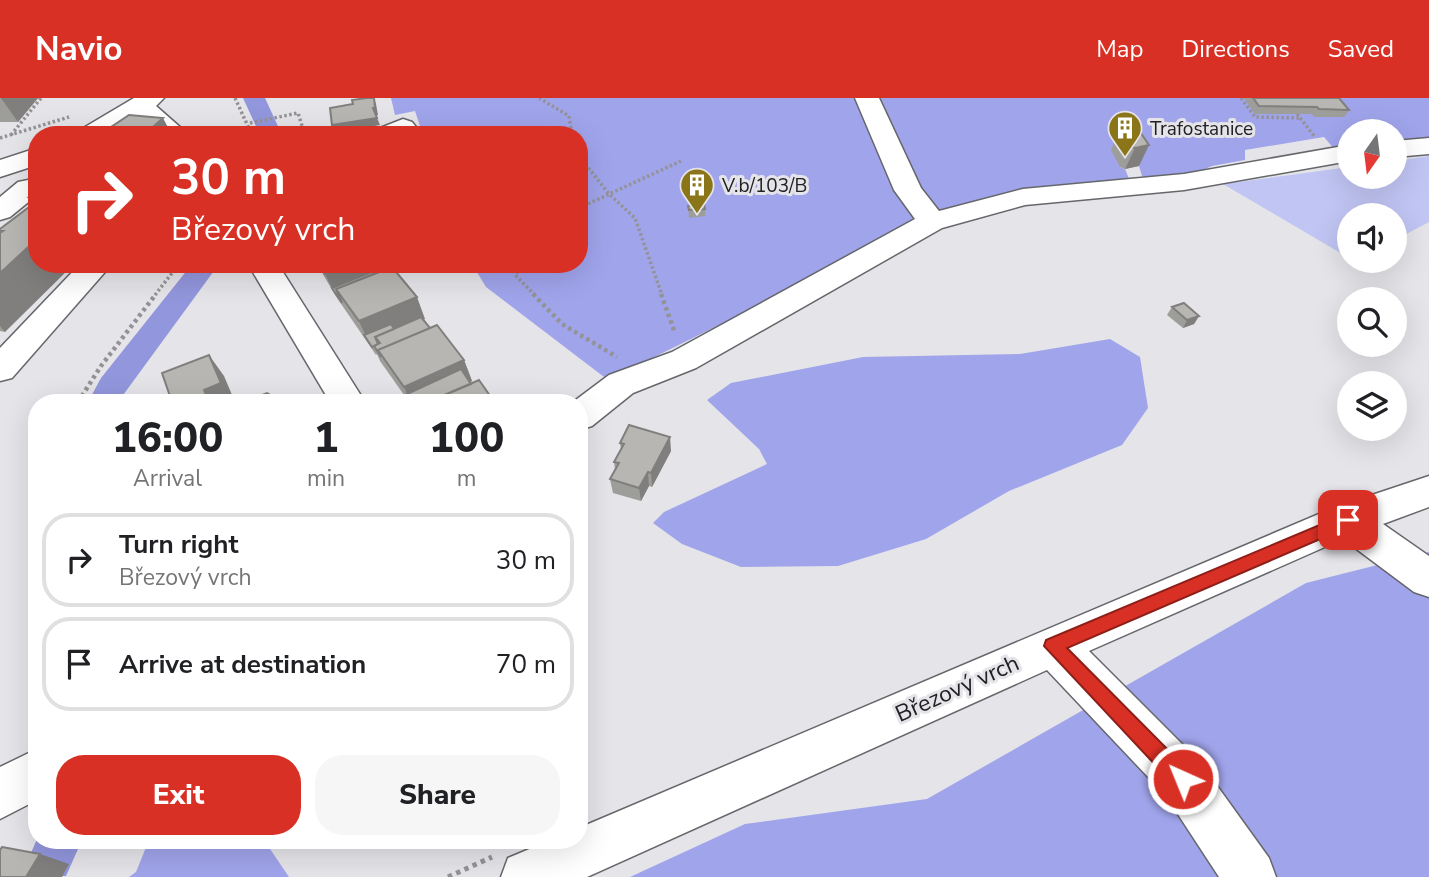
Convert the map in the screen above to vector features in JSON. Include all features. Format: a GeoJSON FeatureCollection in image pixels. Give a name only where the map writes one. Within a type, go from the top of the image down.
{"type":"FeatureCollection","features":[{"type":"Feature","properties":{"kind":"street"},"geometry":{"type":"LineString","coordinates":[[867,98],[892,160],[908,190],[932,222]]}},
{"type":"Feature","properties":{"kind":"street"},"geometry":{"type":"LineString","coordinates":[[104,126],[144,103],[166,126]]}},
{"type":"Feature","properties":{"kind":"street"},"geometry":{"type":"LineString","coordinates":[[1407,148],[1429,146]]}},
{"type":"Feature","properties":{"kind":"street"},"geometry":{"type":"LineString","coordinates":[[588,410],[621,384],[684,360],[932,222],[1023,197],[1184,182],[1337,155]]}},
{"type":"Feature","properties":{"kind":"street"},"geometry":{"type":"LineString","coordinates":[[0,169],[28,159]]}},
{"type":"Feature","properties":{"kind":"street"},"geometry":{"type":"LineString","coordinates":[[0,211],[28,188]]}},
{"type":"Feature","properties":{"kind":"street"},"geometry":{"type":"LineString","coordinates":[[0,369],[89,273]]}},
{"type":"Feature","properties":{"kind":"street"},"geometry":{"type":"LineString","coordinates":[[268,273],[343,394]]}},
{"type":"Feature","properties":{"kind":"street","name":"Březový vrch"},"geometry":{"type":"LineString","coordinates":[[527,877],[1053,646],[1348,520],[1429,491]]}},
{"type":"Feature","properties":{"kind":"street"},"geometry":{"type":"LineString","coordinates":[[1348,520],[1429,579]]}},
{"type":"Feature","properties":{"kind":"street"},"geometry":{"type":"LineString","coordinates":[[1053,646],[1183,779],[1250,877]]}},
{"type":"Feature","properties":{"kind":"street"},"geometry":{"type":"LineString","coordinates":[[0,794],[28,778]]}},
{"type":"Feature","properties":{"kind":"path"},"geometry":{"type":"LineString","coordinates":[[11,135],[41,98]]}},
{"type":"Feature","properties":{"kind":"path"},"geometry":{"type":"LineString","coordinates":[[235,98],[250,126]]}},
{"type":"Feature","properties":{"kind":"path"},"geometry":{"type":"LineString","coordinates":[[539,98],[569,116],[571,126]]}},
{"type":"Feature","properties":{"kind":"path"},"geometry":{"type":"LineString","coordinates":[[1241,98],[1255,117],[1300,118]]}},
{"type":"Feature","properties":{"kind":"path"},"geometry":{"type":"LineString","coordinates":[[250,123],[298,113],[302,126]]}},
{"type":"Feature","properties":{"kind":"path"},"geometry":{"type":"LineString","coordinates":[[39,126],[71,116]]}},
{"type":"Feature","properties":{"kind":"path"},"geometry":{"type":"LineString","coordinates":[[0,138],[28,130]]}},
{"type":"Feature","properties":{"kind":"path"},"geometry":{"type":"LineString","coordinates":[[588,204],[681,161]]}},
{"type":"Feature","properties":{"kind":"path"},"geometry":{"type":"LineString","coordinates":[[588,167],[609,194],[635,218],[684,360]]}},
{"type":"Feature","properties":{"kind":"path"},"geometry":{"type":"LineString","coordinates":[[83,394],[101,366],[172,273]]}},
{"type":"Feature","properties":{"kind":"path"},"geometry":{"type":"LineString","coordinates":[[517,273],[515,275],[562,324],[648,375]]}},
{"type":"Feature","properties":{"kind":"shaded area"},"geometry":{"type":"Polygon","coordinates":[[[391,98],[1429,98],[1429,143],[1407,144],[1407,119],[1337,119],[1337,150],[1324,137],[1245,150],[1245,160],[1212,166],[1194,174],[1147,179],[1142,176],[1139,166],[1120,167],[1125,169],[1130,181],[1045,191],[911,230],[608,380],[486,287],[477,273],[588,273],[588,126],[420,126],[415,111],[395,115],[391,98]]]}},
{"type":"Feature","properties":{"kind":"shaded area"},"geometry":{"type":"Polygon","coordinates":[[[1429,156],[1429,222],[1407,234],[1407,203],[1337,203],[1337,251],[1223,184],[1337,169],[1337,189],[1407,189],[1407,159],[1429,156]]]}},
{"type":"Feature","properties":{"kind":"shaded area"},"geometry":{"type":"Polygon","coordinates":[[[1110,339],[1140,357],[1148,408],[1122,445],[1009,491],[926,539],[838,566],[741,567],[682,544],[653,523],[664,512],[767,464],[759,449],[707,400],[731,383],[863,357],[1020,354],[1110,339]]]}},
{"type":"Feature","properties":{"kind":"shaded area"},"geometry":{"type":"Polygon","coordinates":[[[1429,552],[1429,877],[630,877],[745,824],[927,799],[1306,583],[1429,552]]]}},
{"type":"Feature","properties":{"kind":"shaded area"},"geometry":{"type":"Polygon","coordinates":[[[145,849],[270,849],[289,877],[129,877],[136,872],[145,849]]]}},
{"type":"Feature","properties":{"kind":"building"},"geometry":{"type":"Polygon","coordinates":[[[374,98],[373,108],[377,118],[332,125],[330,108],[353,104],[352,100],[374,98]]]}},
{"type":"Feature","properties":{"kind":"building"},"geometry":{"type":"Polygon","coordinates":[[[1253,98],[1339,98],[1349,110],[1259,106],[1253,98]]]}},
{"type":"Feature","properties":{"kind":"building"},"geometry":{"type":"Polygon","coordinates":[[[129,115],[163,118],[154,126],[112,126],[129,115]]]}},
{"type":"Feature","properties":{"kind":"building"},"geometry":{"type":"Polygon","coordinates":[[[1120,129],[1138,129],[1149,145],[1135,148],[1130,146],[1120,129]]]}},
{"type":"Feature","properties":{"kind":"building"},"geometry":{"type":"Polygon","coordinates":[[[704,204],[705,209],[689,210],[688,206],[704,204]]]}},
{"type":"Feature","properties":{"kind":"building"},"geometry":{"type":"Polygon","coordinates":[[[28,208],[28,247],[0,273],[0,233],[3,231],[0,229],[28,208]]]}},
{"type":"Feature","properties":{"kind":"building"},"geometry":{"type":"Polygon","coordinates":[[[369,273],[376,273],[336,289],[342,303],[332,288],[369,273]]]}},
{"type":"Feature","properties":{"kind":"building"},"geometry":{"type":"Polygon","coordinates":[[[377,273],[397,273],[417,297],[359,321],[336,289],[377,273]]]}},
{"type":"Feature","properties":{"kind":"building"},"geometry":{"type":"Polygon","coordinates":[[[1184,303],[1199,316],[1187,320],[1172,307],[1184,303]]]}},
{"type":"Feature","properties":{"kind":"building"},"geometry":{"type":"Polygon","coordinates":[[[421,317],[430,328],[378,350],[381,357],[374,346],[380,343],[375,337],[421,317]]]}},
{"type":"Feature","properties":{"kind":"building"},"geometry":{"type":"Polygon","coordinates":[[[391,324],[394,329],[375,337],[378,344],[372,347],[364,335],[391,324]]]}},
{"type":"Feature","properties":{"kind":"building"},"geometry":{"type":"Polygon","coordinates":[[[437,325],[464,360],[404,387],[378,350],[437,325]]]}},
{"type":"Feature","properties":{"kind":"building"},"geometry":{"type":"Polygon","coordinates":[[[209,355],[221,383],[204,390],[206,394],[169,394],[162,373],[209,355]]]}},
{"type":"Feature","properties":{"kind":"building"},"geometry":{"type":"Polygon","coordinates":[[[461,369],[471,384],[447,394],[407,394],[461,369]]]}},
{"type":"Feature","properties":{"kind":"building"},"geometry":{"type":"Polygon","coordinates":[[[479,380],[489,394],[447,394],[479,380]]]}},
{"type":"Feature","properties":{"kind":"building"},"geometry":{"type":"Polygon","coordinates":[[[629,425],[670,437],[651,473],[648,472],[639,488],[610,479],[619,463],[614,462],[624,444],[620,443],[629,425]]]}},
{"type":"Feature","properties":{"kind":"building"},"geometry":{"type":"Polygon","coordinates":[[[2,847],[40,854],[26,877],[0,877],[2,847]]]}},
{"type":"Feature","properties":{"kind":"waterway"},"geometry":{"type":"LineString","coordinates":[[254,98],[267,126]]}},
{"type":"Feature","properties":{"kind":"waterway"},"geometry":{"type":"LineString","coordinates":[[108,394],[199,273]]}},
{"type":"Feature","properties":{"kind":"waterway"},"geometry":{"type":"LineString","coordinates":[[50,860],[56,849]]}},
{"type":"Feature","properties":{"kind":"place","name":"Trafostanice"},"geometry":{"type":"Point","coordinates":[1125,158]}},
{"type":"Feature","properties":{"kind":"place","name":"V.b/103/B"},"geometry":{"type":"Point","coordinates":[697,215]}},
{"type":"Feature","properties":{"kind":"route"},"geometry":{"type":"LineString","coordinates":[[1183,779],[1053,646],[1348,520]]}}]}
